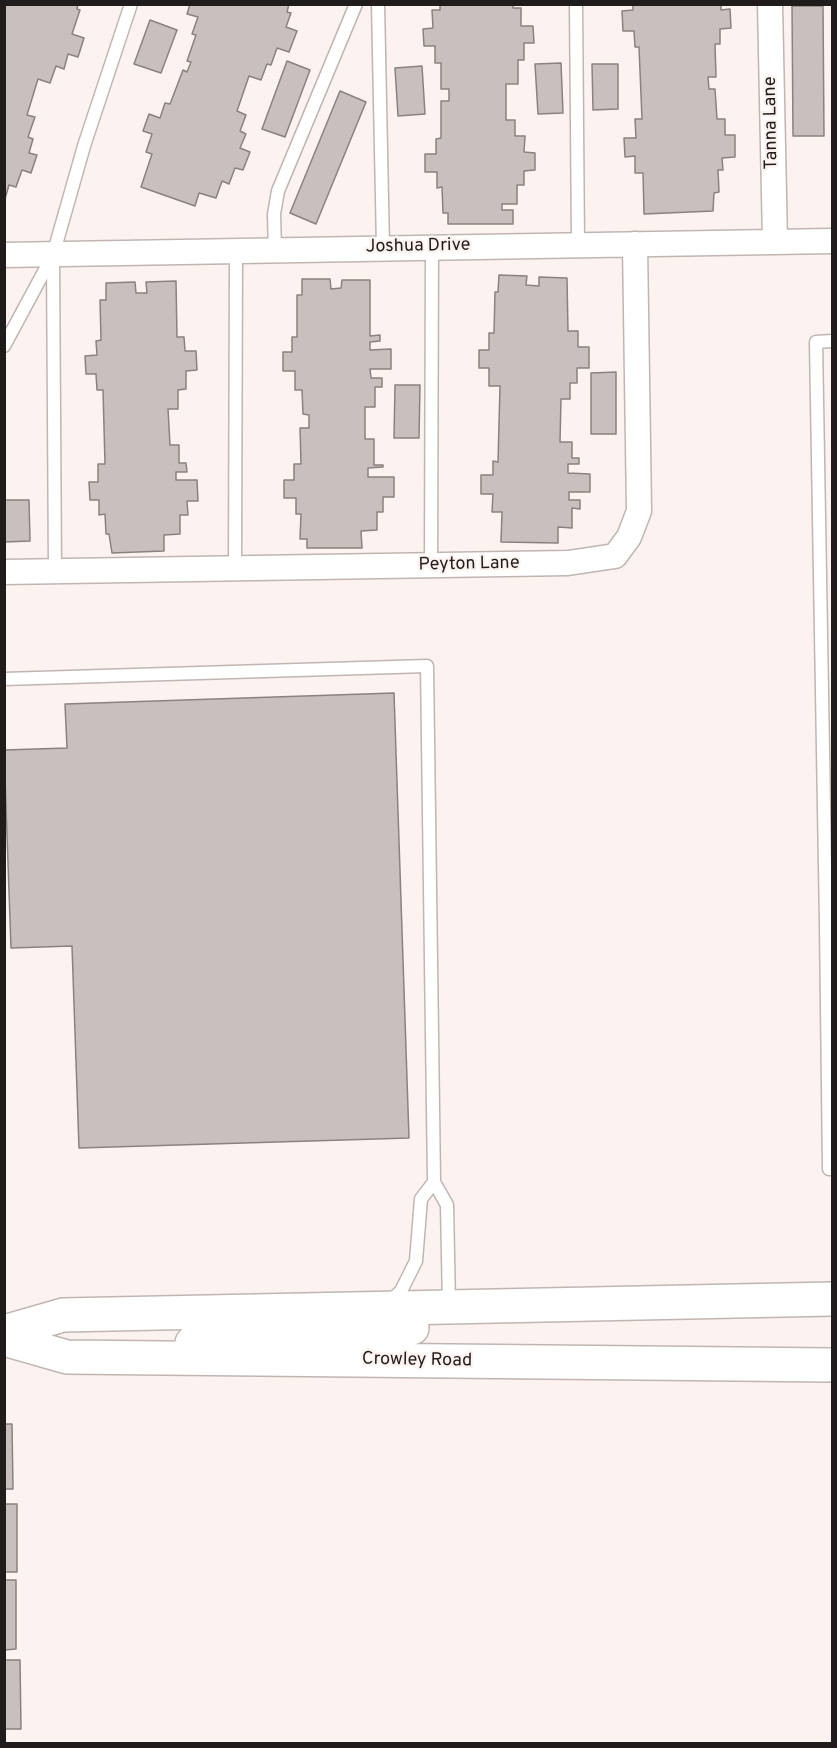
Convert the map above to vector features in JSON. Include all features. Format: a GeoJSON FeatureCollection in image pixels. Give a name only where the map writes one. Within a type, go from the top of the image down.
{"type":"FeatureCollection","features":[{"type":"Feature","properties":{"kind":"main road"},"geometry":{"type":"LineString","coordinates":[[4,1332],[63,1315],[832,1299]]}},
{"type":"Feature","properties":{"kind":"main road"},"geometry":{"type":"LineString","coordinates":[[150,1358],[210,1337],[403,1330],[427,1325],[449,1307]]}},
{"type":"Feature","properties":{"kind":"main road","name":"Crowley Road"},"geometry":{"type":"LineString","coordinates":[[4,1339],[67,1357],[832,1365]]}},
{"type":"Feature","properties":{"kind":"street","name":"Tanna Lane"},"geometry":{"type":"LineString","coordinates":[[770,4],[775,242]]}},
{"type":"Feature","properties":{"kind":"street","name":"Joshua Drive"},"geometry":{"type":"LineString","coordinates":[[4,255],[832,241]]}},
{"type":"Feature","properties":{"kind":"street","name":"Peyton Lane"},"geometry":{"type":"LineString","coordinates":[[4,572],[568,563],[615,556],[629,537],[639,512],[635,244]]}},
{"type":"Feature","properties":{"kind":"lane"},"geometry":{"type":"LineString","coordinates":[[4,346],[53,255],[84,146],[131,4]]}},
{"type":"Feature","properties":{"kind":"lane"},"geometry":{"type":"LineString","coordinates":[[275,250],[274,214],[278,191],[356,4]]}},
{"type":"Feature","properties":{"kind":"lane"},"geometry":{"type":"LineString","coordinates":[[378,4],[383,247]]}},
{"type":"Feature","properties":{"kind":"lane"},"geometry":{"type":"LineString","coordinates":[[576,4],[578,245]]}},
{"type":"Feature","properties":{"kind":"lane"},"geometry":{"type":"LineString","coordinates":[[431,566],[432,246]]}},
{"type":"Feature","properties":{"kind":"lane"},"geometry":{"type":"LineString","coordinates":[[235,569],[236,251]]}},
{"type":"Feature","properties":{"kind":"lane"},"geometry":{"type":"LineString","coordinates":[[53,255],[56,571]]}},
{"type":"Feature","properties":{"kind":"lane"},"geometry":{"type":"LineString","coordinates":[[832,341],[816,342],[826,553],[829,1169],[832,1169]]}},
{"type":"Feature","properties":{"kind":"lane"},"geometry":{"type":"LineString","coordinates":[[4,679],[427,666],[434,1182],[447,1205],[449,1307]]}},
{"type":"Feature","properties":{"kind":"lane"},"geometry":{"type":"LineString","coordinates":[[381,1308],[401,1292],[416,1261],[421,1199],[434,1182]]}},
{"type":"Feature","properties":{"kind":"building"},"geometry":{"type":"Polygon","coordinates":[[[4,4],[78,4],[77,9],[80,10],[72,34],[84,38],[78,57],[68,54],[64,69],[56,66],[50,83],[38,79],[27,115],[35,117],[28,137],[33,139],[29,153],[37,155],[31,173],[22,170],[16,187],[9,185],[5,199],[4,4]]]}},
{"type":"Feature","properties":{"kind":"building"},"geometry":{"type":"Polygon","coordinates":[[[190,4],[289,4],[287,12],[291,13],[286,27],[297,31],[289,52],[277,48],[271,65],[267,64],[261,80],[249,76],[237,111],[246,115],[240,131],[246,134],[240,148],[250,152],[243,170],[235,168],[229,184],[222,181],[216,198],[199,193],[195,206],[141,187],[152,154],[146,152],[152,134],[143,131],[149,114],[160,118],[165,103],[170,104],[183,70],[187,72],[191,62],[187,61],[196,35],[192,34],[198,17],[187,14],[190,4]]]}},
{"type":"Feature","properties":{"kind":"building"},"geometry":{"type":"Polygon","coordinates":[[[440,4],[513,4],[513,8],[521,8],[521,26],[533,26],[534,43],[524,43],[524,60],[518,60],[518,84],[506,84],[506,120],[515,120],[515,136],[525,136],[524,152],[535,153],[535,170],[524,171],[524,185],[517,185],[517,204],[502,204],[502,210],[513,210],[513,224],[448,224],[448,213],[443,213],[442,187],[437,188],[437,172],[425,172],[425,154],[436,154],[436,139],[441,138],[441,101],[449,101],[449,89],[441,89],[441,63],[435,63],[435,46],[424,46],[423,29],[433,28],[432,10],[440,10],[440,4]]]}},
{"type":"Feature","properties":{"kind":"building"},"geometry":{"type":"Polygon","coordinates":[[[633,4],[721,4],[721,10],[730,9],[731,28],[720,29],[720,44],[715,44],[716,77],[708,77],[709,89],[715,89],[717,119],[725,119],[725,135],[735,135],[735,157],[722,158],[723,170],[718,170],[719,192],[714,193],[713,211],[644,214],[643,173],[635,173],[635,156],[625,157],[624,138],[636,138],[635,119],[642,119],[639,47],[635,47],[634,31],[623,31],[622,11],[633,10],[633,4]]]}},
{"type":"Feature","properties":{"kind":"building"},"geometry":{"type":"Polygon","coordinates":[[[792,6],[823,6],[824,136],[793,136],[792,6]]]}},
{"type":"Feature","properties":{"kind":"building"},"geometry":{"type":"Polygon","coordinates":[[[150,20],[177,30],[161,73],[134,64],[150,20]]]}},
{"type":"Feature","properties":{"kind":"building"},"geometry":{"type":"Polygon","coordinates":[[[287,61],[310,70],[285,137],[262,129],[287,61]]]}},
{"type":"Feature","properties":{"kind":"building"},"geometry":{"type":"Polygon","coordinates":[[[561,63],[563,113],[538,114],[535,64],[561,63]]]}},
{"type":"Feature","properties":{"kind":"building"},"geometry":{"type":"Polygon","coordinates":[[[592,64],[618,64],[618,109],[593,110],[592,64]]]}},
{"type":"Feature","properties":{"kind":"building"},"geometry":{"type":"Polygon","coordinates":[[[422,66],[425,114],[398,116],[395,68],[422,66]]]}},
{"type":"Feature","properties":{"kind":"building"},"geometry":{"type":"Polygon","coordinates":[[[340,91],[366,102],[316,224],[290,213],[340,91]]]}},
{"type":"Feature","properties":{"kind":"building"},"geometry":{"type":"Polygon","coordinates":[[[499,275],[527,276],[526,285],[539,286],[539,277],[567,278],[568,331],[578,331],[578,347],[589,347],[589,368],[577,368],[577,383],[570,383],[570,399],[561,399],[560,442],[572,442],[572,458],[579,458],[579,464],[568,464],[568,473],[590,474],[590,492],[569,492],[569,500],[580,500],[580,509],[572,508],[572,528],[558,527],[558,543],[501,542],[502,512],[492,512],[493,494],[481,494],[481,475],[493,475],[493,461],[498,462],[500,386],[489,386],[489,368],[479,368],[479,350],[489,350],[489,333],[494,333],[495,292],[498,292],[499,275]]]}},
{"type":"Feature","properties":{"kind":"building"},"geometry":{"type":"Polygon","coordinates":[[[302,279],[330,279],[331,289],[341,288],[342,280],[370,280],[370,336],[380,335],[380,341],[370,342],[370,350],[391,349],[391,369],[370,369],[371,378],[382,378],[382,387],[375,387],[375,407],[365,407],[365,439],[374,439],[374,465],[383,465],[383,467],[368,468],[368,477],[394,477],[394,497],[383,497],[383,512],[377,512],[377,530],[361,531],[362,548],[307,548],[307,539],[300,539],[301,514],[296,514],[296,498],[284,498],[284,480],[294,480],[294,464],[301,464],[300,428],[309,428],[309,415],[303,414],[302,390],[295,390],[295,371],[283,371],[283,352],[292,352],[292,337],[297,337],[297,295],[302,295],[302,279]]]}},
{"type":"Feature","properties":{"kind":"building"},"geometry":{"type":"Polygon","coordinates":[[[176,281],[177,337],[184,337],[185,351],[196,351],[197,370],[186,371],[186,389],[178,390],[178,409],[168,409],[170,445],[179,445],[179,463],[186,463],[187,472],[176,472],[176,480],[197,480],[198,501],[187,501],[188,515],[180,515],[180,534],[164,535],[164,551],[112,553],[109,534],[106,534],[105,514],[99,515],[99,500],[90,500],[89,482],[98,482],[98,464],[105,464],[103,390],[97,390],[96,374],[86,374],[85,356],[97,355],[96,341],[101,340],[100,300],[106,300],[106,283],[135,282],[136,293],[147,293],[146,282],[176,281]]]}},
{"type":"Feature","properties":{"kind":"building"},"geometry":{"type":"Polygon","coordinates":[[[616,372],[616,434],[591,434],[591,373],[616,372]]]}},
{"type":"Feature","properties":{"kind":"building"},"geometry":{"type":"Polygon","coordinates":[[[395,385],[420,385],[419,438],[394,438],[395,385]]]}},
{"type":"Feature","properties":{"kind":"building"},"geometry":{"type":"Polygon","coordinates":[[[4,500],[29,500],[30,541],[4,542],[4,500]]]}},
{"type":"Feature","properties":{"kind":"building"},"geometry":{"type":"Polygon","coordinates":[[[394,693],[409,1138],[79,1148],[72,946],[11,948],[4,750],[67,748],[65,704],[394,693]]]}},
{"type":"Feature","properties":{"kind":"building"},"geometry":{"type":"Polygon","coordinates":[[[4,1424],[12,1424],[13,1489],[4,1489],[4,1424]]]}},
{"type":"Feature","properties":{"kind":"building"},"geometry":{"type":"Polygon","coordinates":[[[4,1504],[17,1504],[17,1572],[4,1572],[4,1504]]]}},
{"type":"Feature","properties":{"kind":"building"},"geometry":{"type":"Polygon","coordinates":[[[4,1580],[16,1580],[16,1649],[4,1650],[4,1580]]]}},
{"type":"Feature","properties":{"kind":"building"},"geometry":{"type":"Polygon","coordinates":[[[4,1660],[20,1660],[21,1729],[4,1729],[4,1660]]]}}]}
